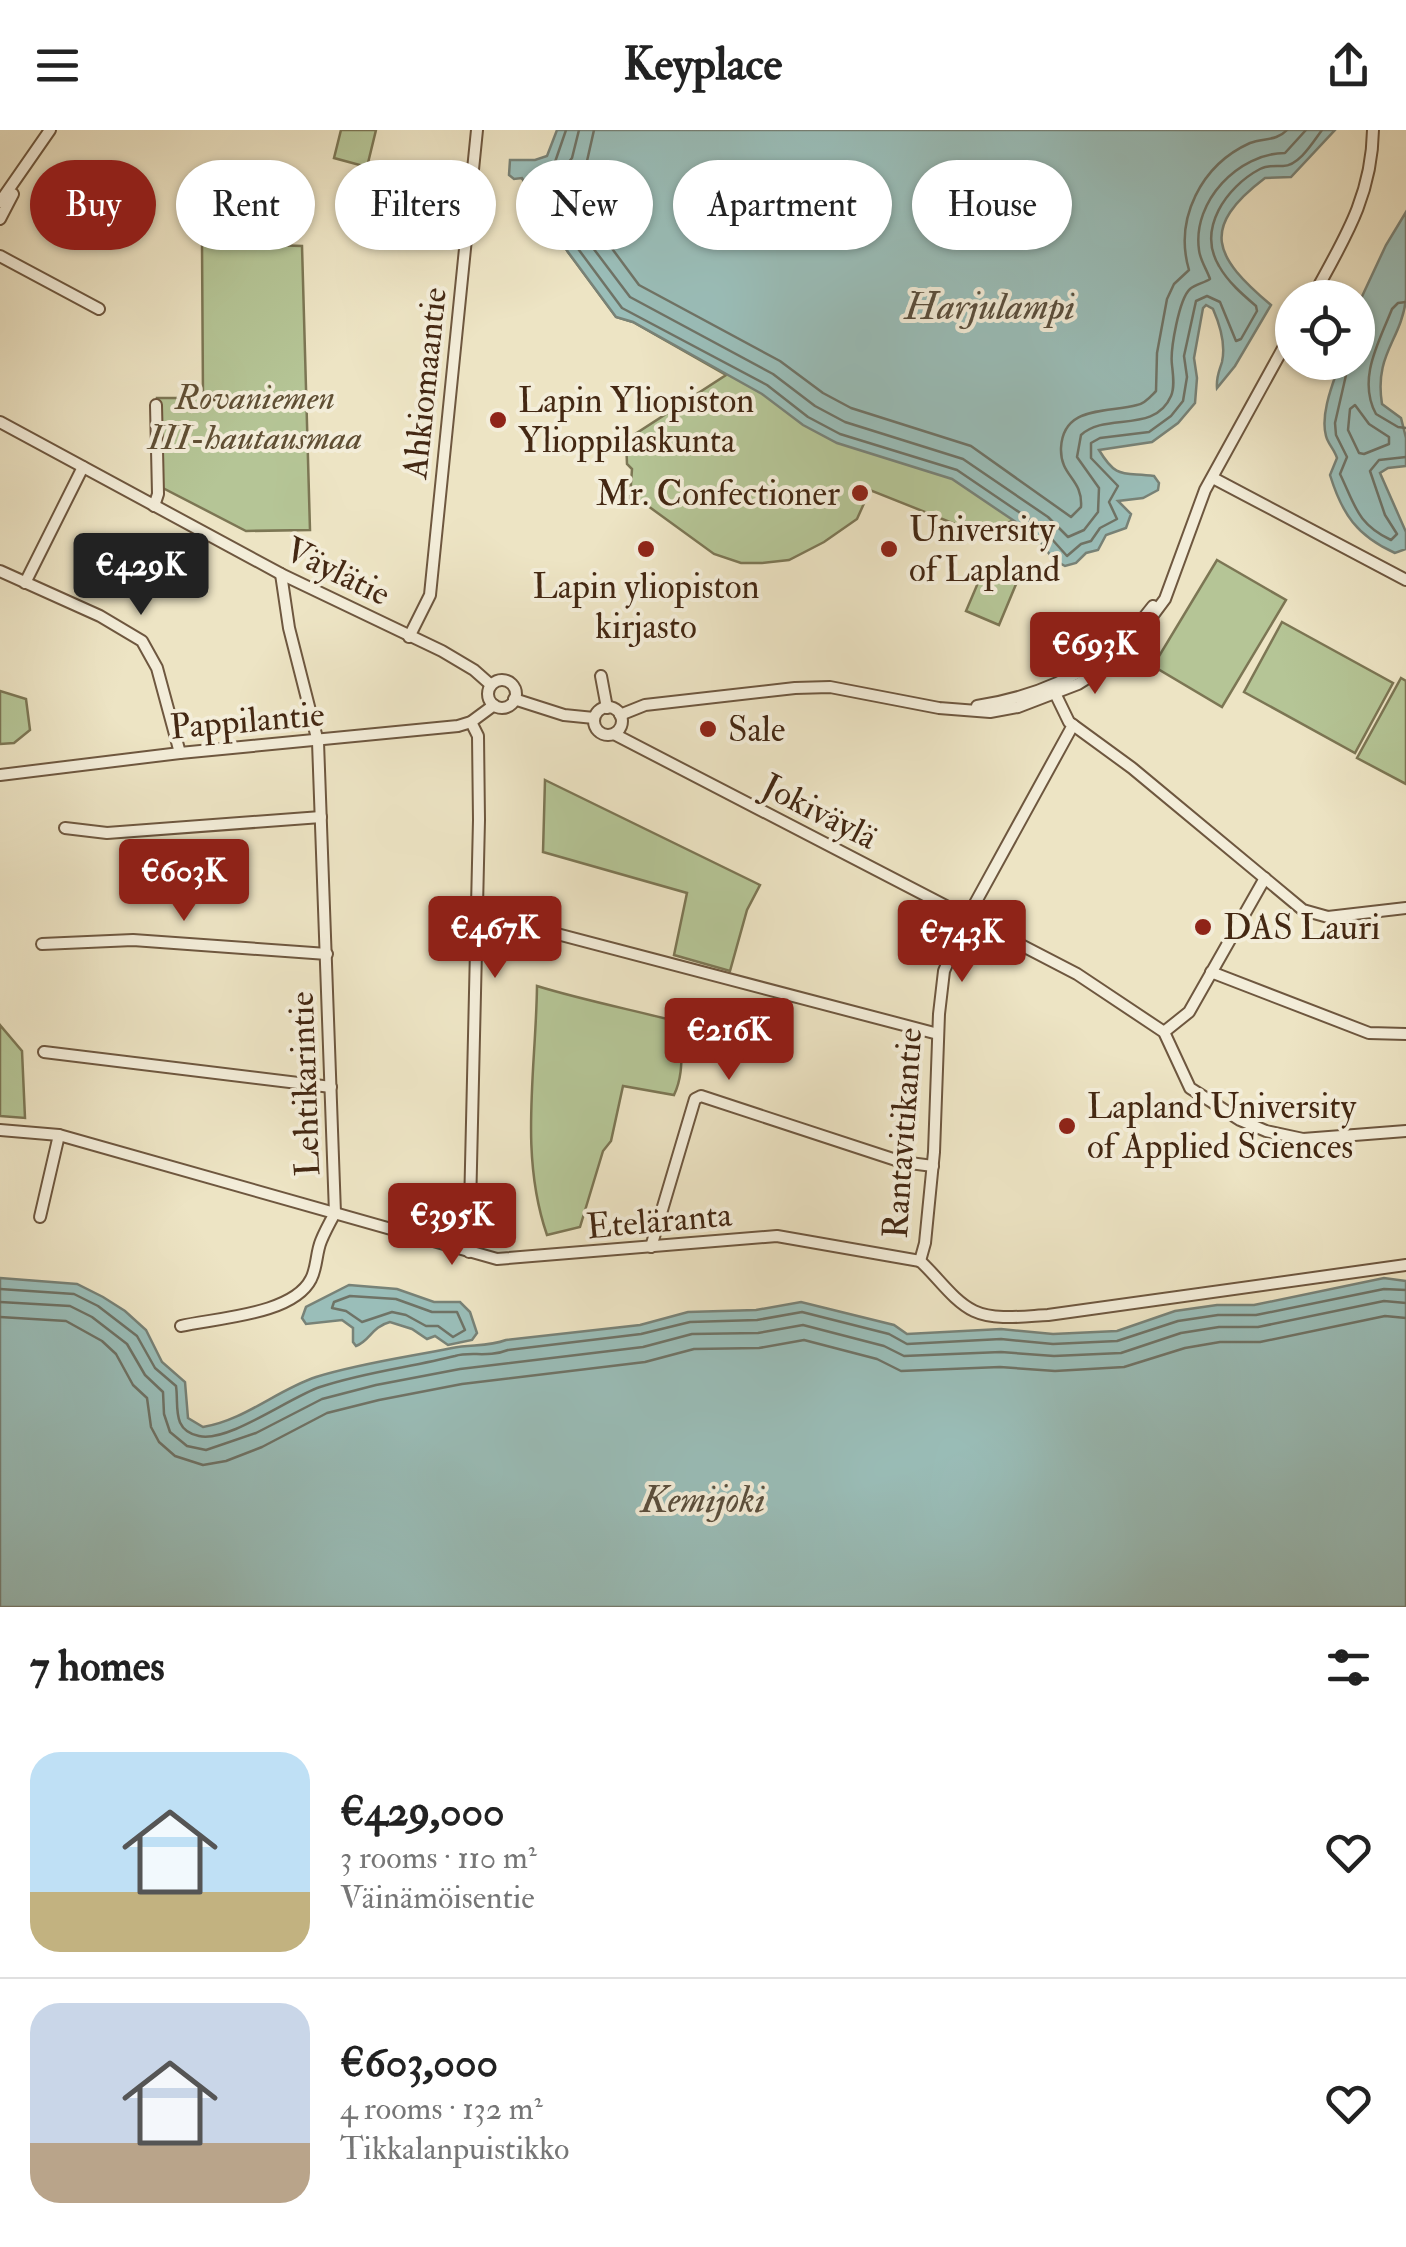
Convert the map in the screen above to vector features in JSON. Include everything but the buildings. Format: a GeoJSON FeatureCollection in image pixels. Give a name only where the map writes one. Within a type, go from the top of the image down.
{"type":"FeatureCollection","features":[{"type":"Feature","properties":{"kind":"street"},"geometry":{"type":"LineString","coordinates":[[31,160],[50,130]]}},
{"type":"Feature","properties":{"kind":"street","name":"Ahkiomaantie"},"geometry":{"type":"LineString","coordinates":[[409,637],[430,595],[477,130]]}},
{"type":"Feature","properties":{"kind":"street"},"geometry":{"type":"LineString","coordinates":[[1321,280],[1364,197],[1372,164],[1374,130]]}},
{"type":"Feature","properties":{"kind":"street"},"geometry":{"type":"LineString","coordinates":[[0,202],[30,162]]}},
{"type":"Feature","properties":{"kind":"street"},"geometry":{"type":"LineString","coordinates":[[0,219],[30,162]]}},
{"type":"Feature","properties":{"kind":"street"},"geometry":{"type":"LineString","coordinates":[[0,256],[99,310]]}},
{"type":"Feature","properties":{"kind":"street"},"geometry":{"type":"LineString","coordinates":[[620,716],[644,705],[812,687],[851,689],[961,709],[1053,691],[1110,664],[1159,609],[1181,562],[1202,498],[1275,363]]}},
{"type":"Feature","properties":{"kind":"street"},"geometry":{"type":"LineString","coordinates":[[154,506],[158,494],[156,405]]}},
{"type":"Feature","properties":{"kind":"street","name":"Väylätie"},"geometry":{"type":"LineString","coordinates":[[0,422],[281,574],[442,651],[474,670],[491,686]]}},
{"type":"Feature","properties":{"kind":"street"},"geometry":{"type":"LineString","coordinates":[[24,583],[83,467]]}},
{"type":"Feature","properties":{"kind":"street"},"geometry":{"type":"LineString","coordinates":[[1213,478],[1406,580]]}},
{"type":"Feature","properties":{"kind":"street"},"geometry":{"type":"LineString","coordinates":[[0,571],[100,616],[142,641],[157,668],[180,753]]}},
{"type":"Feature","properties":{"kind":"street","name":"Lehtikarintie"},"geometry":{"type":"LineString","coordinates":[[181,1326],[226,1320],[272,1307],[302,1290],[312,1279],[320,1242],[335,1213],[318,742],[289,628],[281,574]]}},
{"type":"Feature","properties":{"kind":"street"},"geometry":{"type":"LineString","coordinates":[[601,676],[607,708],[620,716]]}},
{"type":"Feature","properties":{"kind":"street"},"geometry":{"type":"LineString","coordinates":[[469,1252],[478,736],[472,722],[494,705],[508,706],[514,699],[513,686],[498,680],[491,686],[488,694],[494,705]]}},
{"type":"Feature","properties":{"kind":"street"},"geometry":{"type":"LineString","coordinates":[[1053,691],[1064,716],[1073,725],[1122,760],[1297,905],[1318,916],[1406,908]]}},
{"type":"Feature","properties":{"kind":"street"},"geometry":{"type":"LineString","coordinates":[[514,699],[564,714],[594,718]]}},
{"type":"Feature","properties":{"kind":"street"},"geometry":{"type":"LineString","coordinates":[[607,708],[594,718],[601,734],[614,734],[620,728],[620,716]]}},
{"type":"Feature","properties":{"kind":"street","name":"Pappilantie"},"geometry":{"type":"LineString","coordinates":[[0,775],[472,722]]}},
{"type":"Feature","properties":{"kind":"street","name":"Rantavitikantie"},"geometry":{"type":"LineString","coordinates":[[920,1261],[932,1166],[944,971],[967,918],[1073,725]]}},
{"type":"Feature","properties":{"kind":"street","name":"Jokiväylä"},"geometry":{"type":"LineString","coordinates":[[614,734],[1077,974],[1164,1032]]}},
{"type":"Feature","properties":{"kind":"street"},"geometry":{"type":"LineString","coordinates":[[65,828],[108,833],[321,817]]}},
{"type":"Feature","properties":{"kind":"street"},"geometry":{"type":"LineString","coordinates":[[1265,878],[1185,1017],[1164,1032],[1190,1088],[1226,1112],[1266,1131],[1303,1139],[1406,1131]]}},
{"type":"Feature","properties":{"kind":"street"},"geometry":{"type":"LineString","coordinates":[[476,913],[938,1034]]}},
{"type":"Feature","properties":{"kind":"street"},"geometry":{"type":"LineString","coordinates":[[42,944],[134,940],[328,954]]}},
{"type":"Feature","properties":{"kind":"street"},"geometry":{"type":"LineString","coordinates":[[1211,972],[1369,1033],[1406,1034]]}},
{"type":"Feature","properties":{"kind":"street"},"geometry":{"type":"LineString","coordinates":[[44,1052],[331,1087]]}},
{"type":"Feature","properties":{"kind":"street"},"geometry":{"type":"LineString","coordinates":[[650,1247],[695,1099],[700,1096],[902,1162],[932,1166]]}},
{"type":"Feature","properties":{"kind":"street","name":"Eteläranta"},"geometry":{"type":"LineString","coordinates":[[0,1130],[58,1135],[508,1261],[778,1236],[920,1261]]}},
{"type":"Feature","properties":{"kind":"street"},"geometry":{"type":"LineString","coordinates":[[40,1217],[58,1135]]}},
{"type":"Feature","properties":{"kind":"street"},"geometry":{"type":"LineString","coordinates":[[920,1261],[964,1305],[998,1316],[1048,1315],[1406,1265]]}},
{"type":"Feature","properties":{"kind":"green space"},"geometry":{"type":"Polygon","coordinates":[[[341,130],[376,130],[369,160],[334,158],[341,130]]]}},
{"type":"Feature","properties":{"kind":"green space","name":"Rovaniemen III-hautausmaa"},"geometry":{"type":"Polygon","coordinates":[[[202,250],[302,250],[310,530],[246,531],[159,486],[157,398],[203,398],[202,250]]]}},
{"type":"Feature","properties":{"kind":"green space"},"geometry":{"type":"Polygon","coordinates":[[[640,250],[1035,535],[1014,520],[976,538],[965,528],[870,490],[857,519],[789,560],[741,563],[714,554],[648,506],[636,504],[630,498],[632,469],[627,464],[626,440],[726,375],[633,322],[616,317],[568,252],[640,250]]]}},
{"type":"Feature","properties":{"kind":"green space"},"geometry":{"type":"Polygon","coordinates":[[[1217,560],[1286,600],[1222,707],[1153,666],[1217,560]]]}},
{"type":"Feature","properties":{"kind":"green space"},"geometry":{"type":"Polygon","coordinates":[[[986,564],[1019,577],[999,625],[966,611],[986,564]]]}},
{"type":"Feature","properties":{"kind":"green space"},"geometry":{"type":"Polygon","coordinates":[[[1282,622],[1393,683],[1355,753],[1244,692],[1282,622]]]}},
{"type":"Feature","properties":{"kind":"green space"},"geometry":{"type":"Polygon","coordinates":[[[1401,678],[1406,681],[1406,784],[1357,758],[1401,678]]]}},
{"type":"Feature","properties":{"kind":"green space"},"geometry":{"type":"Polygon","coordinates":[[[0,691],[26,699],[30,730],[14,743],[0,744],[0,691]]]}},
{"type":"Feature","properties":{"kind":"green space"},"geometry":{"type":"Polygon","coordinates":[[[545,780],[760,885],[747,910],[730,971],[674,955],[687,893],[543,852],[545,780]]]}},
{"type":"Feature","properties":{"kind":"green space"},"geometry":{"type":"Polygon","coordinates":[[[537,986],[683,1023],[681,1069],[674,1095],[623,1086],[611,1141],[603,1151],[580,1227],[547,1235],[538,1204],[531,1143],[537,986]]]}},
{"type":"Feature","properties":{"kind":"green space"},"geometry":{"type":"Polygon","coordinates":[[[0,1025],[22,1051],[25,1118],[0,1116],[0,1025]]]}},
{"type":"Feature","properties":{"kind":"water","name":"Harjulampi"},"geometry":{"type":"Polygon","coordinates":[[[557,130],[1335,130],[1291,177],[1265,178],[1230,212],[1222,242],[1227,257],[1271,305],[1235,366],[1217,388],[1222,335],[1213,309],[1206,305],[1203,308],[1194,358],[1195,403],[1178,423],[1152,442],[1099,450],[1116,470],[1154,476],[1158,490],[1143,498],[1118,501],[1131,514],[1126,528],[1106,535],[1098,550],[1065,566],[1054,560],[1035,535],[952,479],[837,443],[803,425],[762,394],[633,322],[616,317],[567,250],[653,250],[653,160],[535,160],[547,156],[557,130]]]}},
{"type":"Feature","properties":{"kind":"water","name":"Harjulampi"},"geometry":{"type":"Polygon","coordinates":[[[510,160],[516,160],[516,179],[509,175],[510,160]]]}},
{"type":"Feature","properties":{"kind":"water"},"geometry":{"type":"Polygon","coordinates":[[[1406,212],[1406,299],[1385,360],[1381,387],[1382,404],[1401,418],[1406,438],[1406,466],[1380,473],[1406,532],[1406,549],[1395,553],[1361,531],[1340,501],[1330,475],[1337,458],[1325,427],[1334,380],[1375,380],[1375,280],[1370,280],[1406,212]]]}},
{"type":"Feature","properties":{"kind":"water","name":"Kemijoki"},"geometry":{"type":"Polygon","coordinates":[[[0,1278],[77,1284],[125,1311],[146,1330],[162,1362],[185,1382],[188,1418],[203,1427],[233,1418],[316,1377],[350,1368],[506,1340],[640,1325],[688,1312],[756,1310],[801,1302],[894,1325],[907,1334],[1001,1329],[1053,1334],[1117,1331],[1175,1311],[1254,1305],[1384,1278],[1406,1281],[1406,1607],[0,1607],[0,1278]]]}},
{"type":"Feature","properties":{"kind":"water"},"geometry":{"type":"Polygon","coordinates":[[[349,1285],[397,1289],[434,1302],[460,1302],[470,1312],[477,1333],[472,1340],[448,1345],[435,1336],[427,1339],[390,1322],[356,1346],[353,1328],[342,1320],[306,1324],[302,1318],[306,1307],[349,1285]]]}},
{"type":"Feature","properties":{"kind":"place","name":"Lapin Yliopiston Ylioppilaskunta"},"geometry":{"type":"Point","coordinates":[498,420]}},
{"type":"Feature","properties":{"kind":"place","name":"Mr. Confectioner"},"geometry":{"type":"Point","coordinates":[860,493]}},
{"type":"Feature","properties":{"kind":"place","name":"Lapin yliopiston kirjasto"},"geometry":{"type":"Point","coordinates":[646,549]}},
{"type":"Feature","properties":{"kind":"place","name":"University of Lapland"},"geometry":{"type":"Point","coordinates":[889,549]}},
{"type":"Feature","properties":{"kind":"place","name":"Sale"},"geometry":{"type":"Point","coordinates":[708,729]}},
{"type":"Feature","properties":{"kind":"place","name":"DAS Lauri"},"geometry":{"type":"Point","coordinates":[1203,927]}},
{"type":"Feature","properties":{"kind":"place","name":"Lapland University of Applied Sciences"},"geometry":{"type":"Point","coordinates":[1067,1126]}}]}
